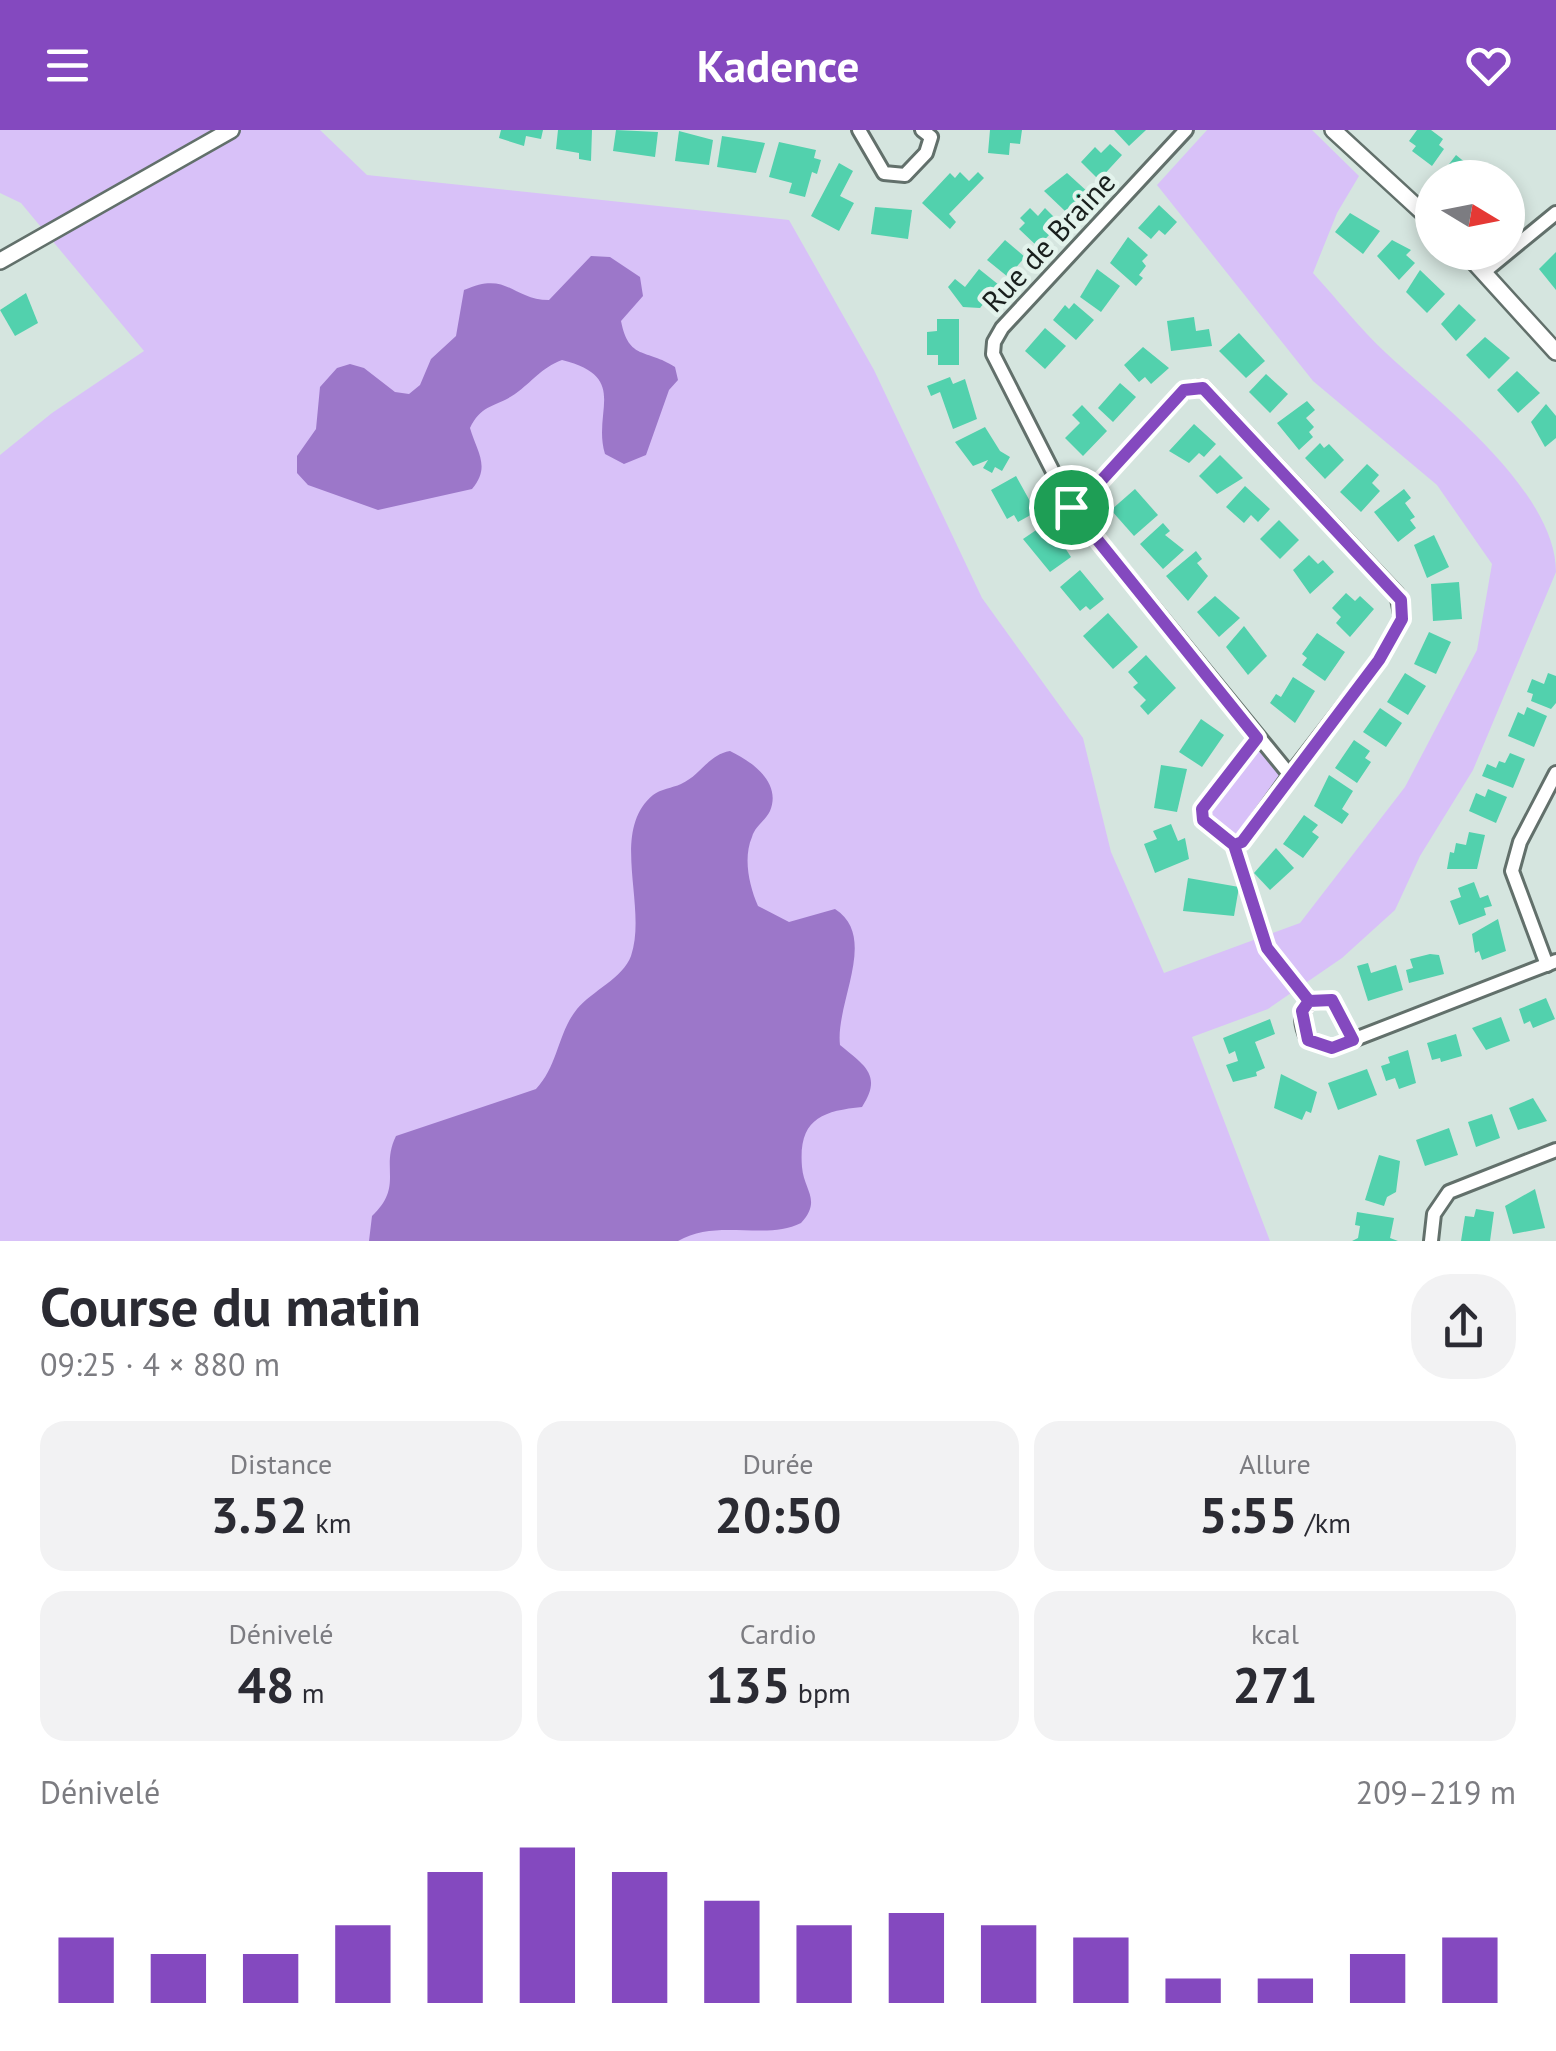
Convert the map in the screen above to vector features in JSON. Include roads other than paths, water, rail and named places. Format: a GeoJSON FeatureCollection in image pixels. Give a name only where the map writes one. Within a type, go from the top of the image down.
{"type":"FeatureCollection","features":[{"type":"Feature","properties":{"kind":"street"},"geometry":{"type":"LineString","coordinates":[[0,261],[231,130]]}},
{"type":"Feature","properties":{"kind":"street"},"geometry":{"type":"LineString","coordinates":[[860,130],[884,173],[905,176],[926,153],[931,137],[922,130]]}},
{"type":"Feature","properties":{"kind":"street","name":"Rue de Braine"},"geometry":{"type":"LineString","coordinates":[[1186,130],[994,342],[997,363],[1071,507],[1290,775]]}},
{"type":"Feature","properties":{"kind":"street"},"geometry":{"type":"LineString","coordinates":[[1333,130],[1415,205]]}},
{"type":"Feature","properties":{"kind":"street"},"geometry":{"type":"LineString","coordinates":[[1556,213],[1484,272],[1556,352]]}},
{"type":"Feature","properties":{"kind":"street"},"geometry":{"type":"LineString","coordinates":[[1071,507],[1089,494],[1184,390],[1203,388],[1397,594],[1402,619],[1390,642],[1242,842],[1234,845],[1203,820],[1202,809],[1257,738]]}},
{"type":"Feature","properties":{"kind":"street"},"geometry":{"type":"LineString","coordinates":[[1353,1040],[1332,1000],[1309,1001],[1302,1011],[1308,1040],[1332,1048],[1353,1040],[1551,963],[1512,872],[1520,842],[1556,773]]}},
{"type":"Feature","properties":{"kind":"street"},"geometry":{"type":"LineString","coordinates":[[1431,1241],[1434,1214],[1449,1192],[1556,1150]]}}]}
